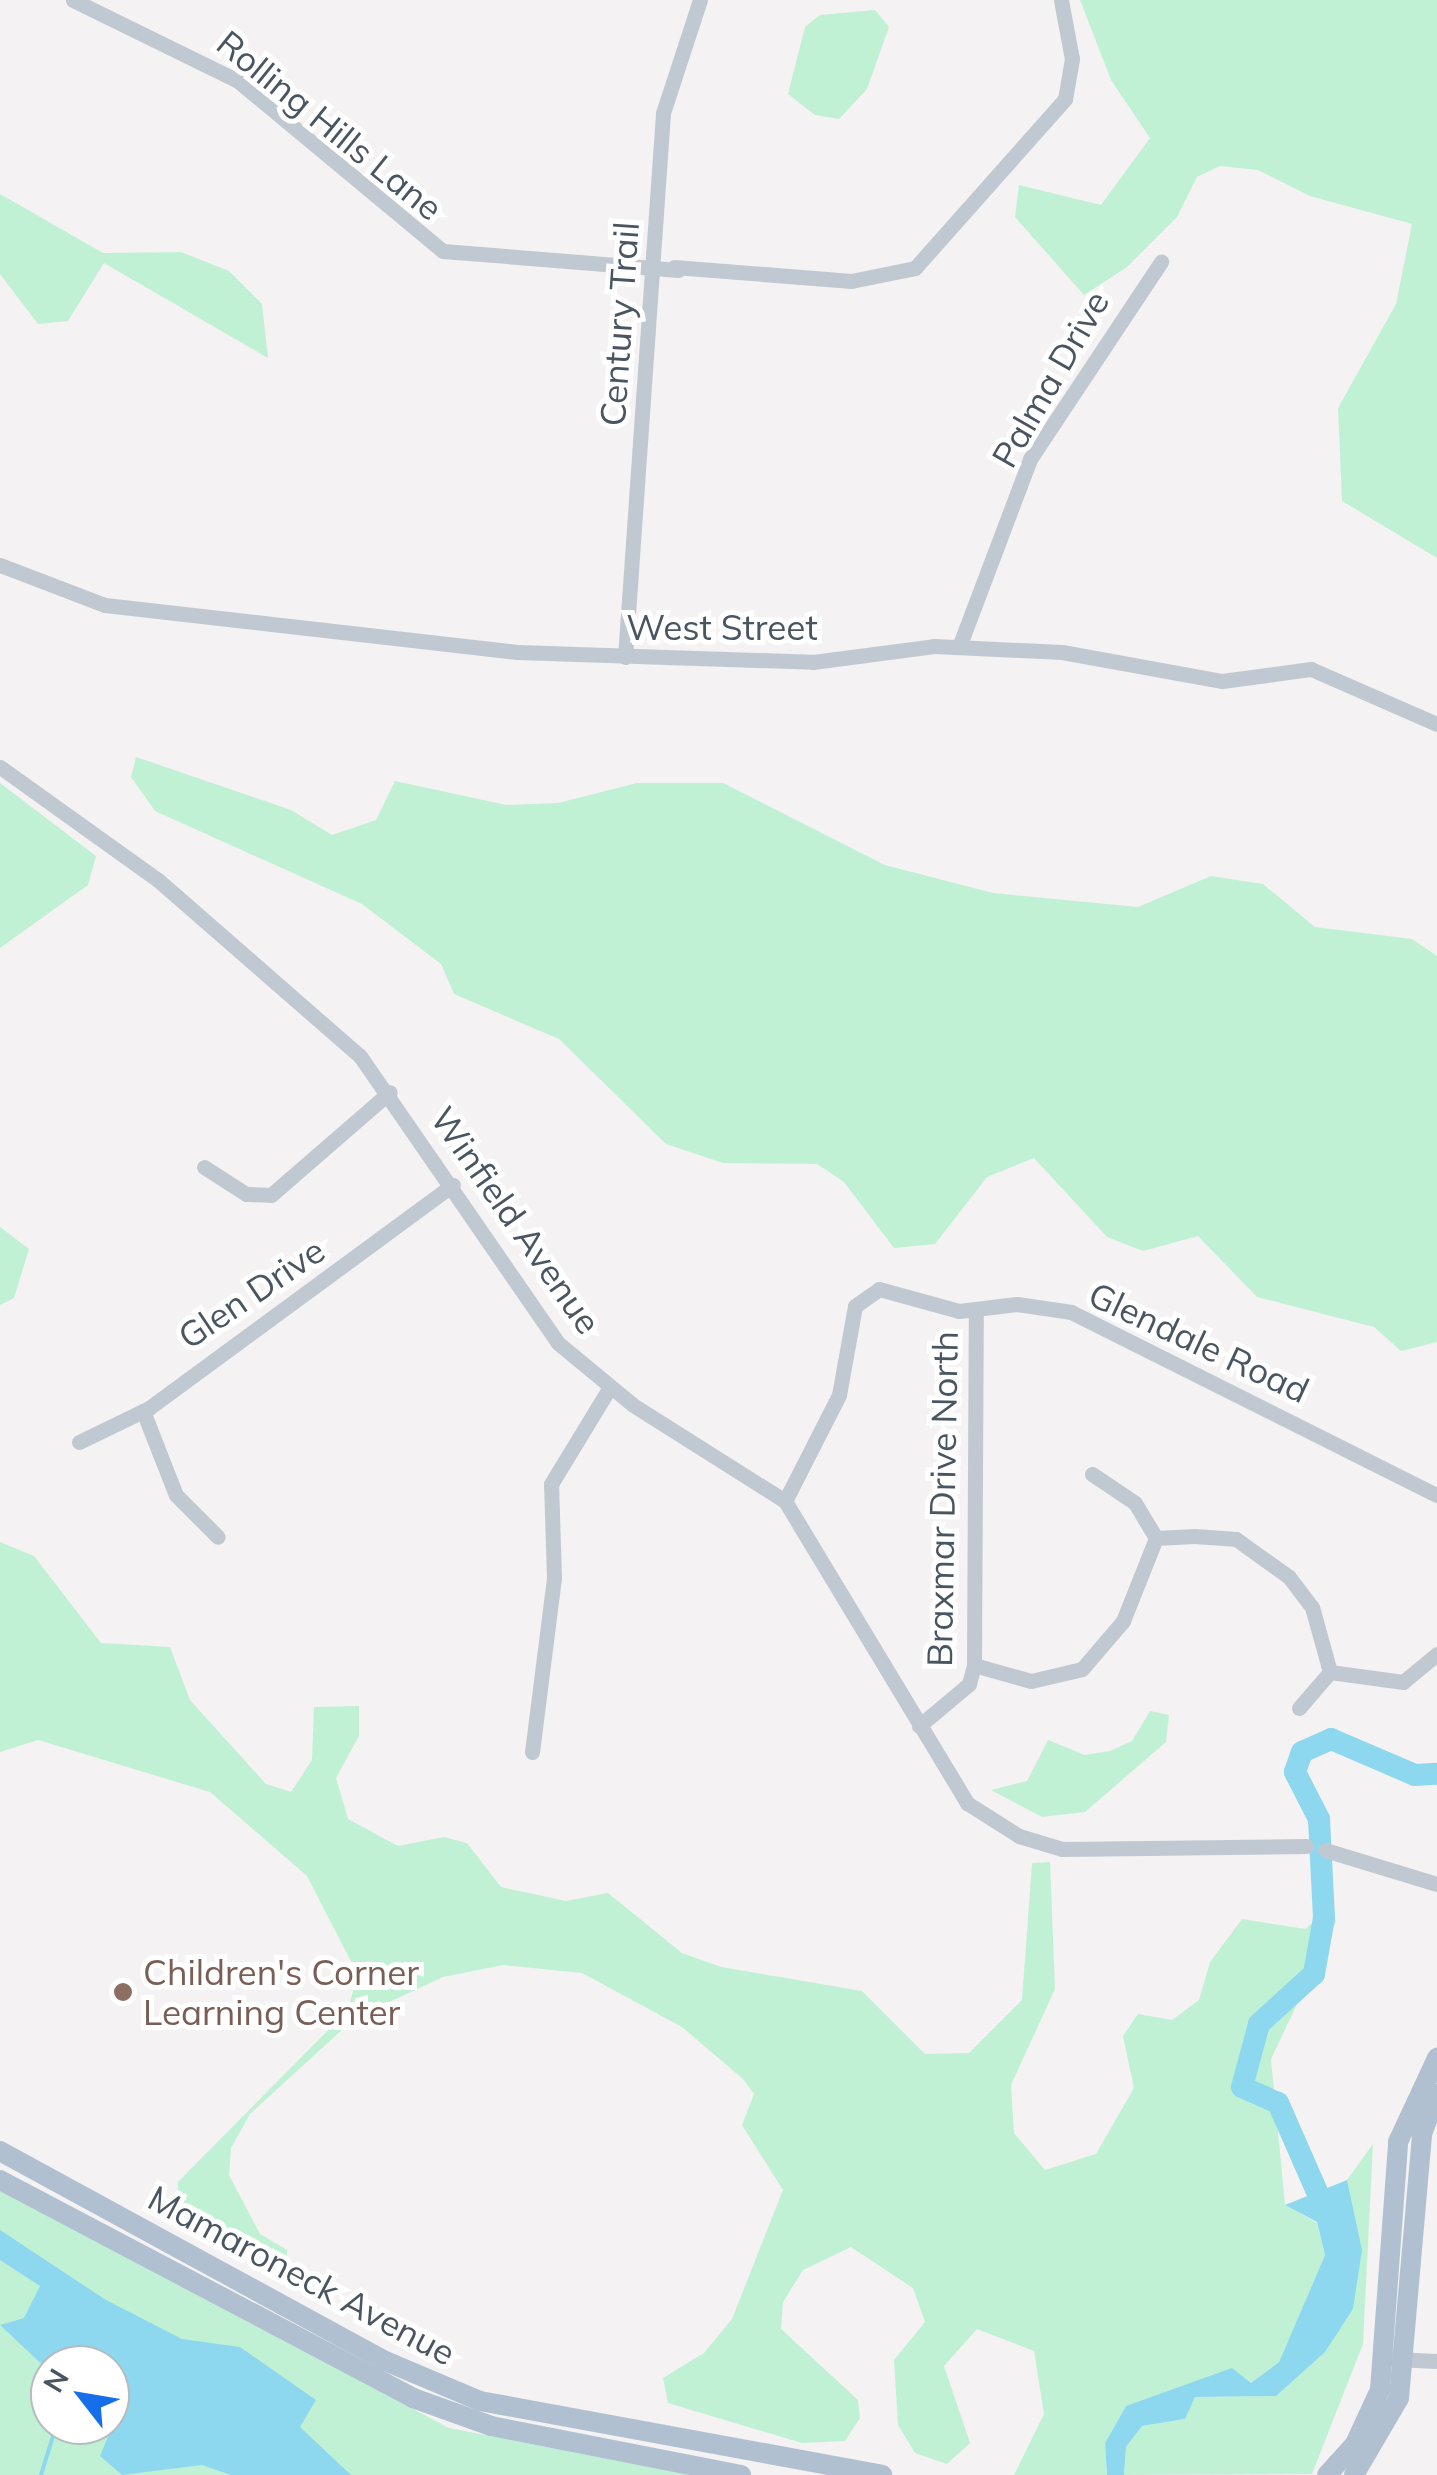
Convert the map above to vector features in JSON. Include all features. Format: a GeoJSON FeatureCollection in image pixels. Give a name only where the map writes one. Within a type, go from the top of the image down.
{"type":"FeatureCollection","features":[{"type":"Feature","properties":{"kind":"main road"},"geometry":{"type":"LineString","coordinates":[[1327,2475],[1368,2419],[1385,2358],[1398,2142],[1437,2058]]}},
{"type":"Feature","properties":{"kind":"main road"},"geometry":{"type":"LineString","coordinates":[[1354,2475],[1388,2425],[1407,2360],[1422,2134],[1437,2094]]}},
{"type":"Feature","properties":{"kind":"main road","name":"Mamaroneck Avenue"},"geometry":{"type":"LineString","coordinates":[[0,2150],[383,2360],[480,2401],[882,2475]]}},
{"type":"Feature","properties":{"kind":"main road","name":"Mamaroneck Avenue"},"geometry":{"type":"LineString","coordinates":[[0,2180],[413,2398],[574,2444],[741,2475]]}},
{"type":"Feature","properties":{"kind":"street","name":"Rolling Hills Lane"},"geometry":{"type":"LineString","coordinates":[[73,0],[238,81],[443,251],[652,261],[678,270],[851,280],[915,268],[1065,99],[1072,59],[1061,0]]}},
{"type":"Feature","properties":{"kind":"street","name":"Century Trail"},"geometry":{"type":"LineString","coordinates":[[626,657],[663,113],[700,0]]}},
{"type":"Feature","properties":{"kind":"street","name":"Palma Drive"},"geometry":{"type":"LineString","coordinates":[[959,647],[1030,459],[1161,262]]}},
{"type":"Feature","properties":{"kind":"street","name":"West Street"},"geometry":{"type":"LineString","coordinates":[[0,565],[105,605],[194,619],[626,657],[813,662],[959,647],[1062,652],[1222,681],[1311,669],[1437,724]]}},
{"type":"Feature","properties":{"kind":"street","name":"Winfield Avenue"},"geometry":{"type":"LineString","coordinates":[[0,767],[205,919],[390,1092],[558,1343],[610,1387],[785,1501],[967,1803],[1019,1836],[1062,1848],[1306,1846]]}},
{"type":"Feature","properties":{"kind":"street"},"geometry":{"type":"LineString","coordinates":[[204,1167],[246,1194],[271,1195],[390,1092]]}},
{"type":"Feature","properties":{"kind":"street","name":"Glen Drive"},"geometry":{"type":"LineString","coordinates":[[79,1442],[144,1410],[453,1186]]}},
{"type":"Feature","properties":{"kind":"street","name":"Glendale Road"},"geometry":{"type":"LineString","coordinates":[[785,1501],[839,1394],[855,1306],[879,1290],[976,1310],[1046,1306],[1108,1326],[1437,1495]]}},
{"type":"Feature","properties":{"kind":"street","name":"Braxmar Drive North"},"geometry":{"type":"LineString","coordinates":[[918,1726],[968,1684],[974,1664],[976,1310]]}},
{"type":"Feature","properties":{"kind":"street"},"geometry":{"type":"LineString","coordinates":[[532,1752],[554,1578],[551,1484],[610,1387]]}},
{"type":"Feature","properties":{"kind":"street"},"geometry":{"type":"LineString","coordinates":[[144,1410],[176,1495],[218,1537]]}},
{"type":"Feature","properties":{"kind":"street"},"geometry":{"type":"LineString","coordinates":[[1092,1474],[1135,1504],[1156,1538]]}},
{"type":"Feature","properties":{"kind":"street"},"geometry":{"type":"LineString","coordinates":[[974,1664],[1031,1681],[1082,1668],[1122,1622],[1156,1538]]}},
{"type":"Feature","properties":{"kind":"street"},"geometry":{"type":"LineString","coordinates":[[1156,1538],[1236,1539],[1289,1578],[1312,1607],[1330,1672]]}},
{"type":"Feature","properties":{"kind":"street"},"geometry":{"type":"LineString","coordinates":[[1330,1672],[1403,1682],[1437,1654]]}},
{"type":"Feature","properties":{"kind":"street"},"geometry":{"type":"LineString","coordinates":[[1299,1708],[1330,1672]]}},
{"type":"Feature","properties":{"kind":"street"},"geometry":{"type":"LineString","coordinates":[[1325,1850],[1437,1884]]}},
{"type":"Feature","properties":{"kind":"street"},"geometry":{"type":"LineString","coordinates":[[1385,2358],[1437,2360]]}},
{"type":"Feature","properties":{"kind":"street"},"geometry":{"type":"LineString","coordinates":[[574,2444],[578,2421]]}},
{"type":"Feature","properties":{"kind":"green space"},"geometry":{"type":"Polygon","coordinates":[[[1080,0],[1437,0],[1437,558],[1342,501],[1338,408],[1396,304],[1412,224],[1310,196],[1258,170],[1220,166],[1197,177],[1177,217],[1127,267],[1084,295],[1015,217],[1019,185],[1101,205],[1150,138],[1111,80],[1080,0]]]}},
{"type":"Feature","properties":{"kind":"green space"},"geometry":{"type":"Polygon","coordinates":[[[875,10],[889,27],[867,89],[839,119],[815,115],[788,94],[805,27],[820,15],[875,10]]]}},
{"type":"Feature","properties":{"kind":"green space"},"geometry":{"type":"Polygon","coordinates":[[[0,194],[103,253],[181,252],[229,271],[262,304],[268,358],[104,263],[68,321],[38,324],[0,274],[0,194]]]}},
{"type":"Feature","properties":{"kind":"green space"},"geometry":{"type":"Polygon","coordinates":[[[136,757],[291,810],[332,835],[376,820],[395,781],[506,805],[558,803],[637,783],[723,783],[885,865],[993,893],[1138,907],[1211,876],[1263,884],[1315,927],[1412,939],[1437,956],[1437,1342],[1401,1351],[1374,1327],[1257,1297],[1198,1236],[1143,1251],[1107,1237],[1034,1158],[987,1177],[935,1244],[894,1248],[844,1182],[817,1164],[723,1163],[666,1144],[559,1039],[454,994],[441,964],[362,904],[155,811],[131,777],[136,757]]]}},
{"type":"Feature","properties":{"kind":"green space"},"geometry":{"type":"Polygon","coordinates":[[[0,783],[96,856],[88,885],[0,948],[0,783]]]}},
{"type":"Feature","properties":{"kind":"green space"},"geometry":{"type":"Polygon","coordinates":[[[0,1227],[29,1249],[14,1298],[0,1305],[0,1227]]]}},
{"type":"Feature","properties":{"kind":"green space"},"geometry":{"type":"Polygon","coordinates":[[[0,1542],[34,1556],[101,1643],[170,1647],[190,1700],[266,1784],[291,1792],[312,1760],[314,1707],[359,1706],[359,1736],[336,1778],[348,1819],[398,1846],[444,1837],[467,1843],[501,1887],[566,1901],[608,1893],[682,1953],[721,1967],[862,1991],[925,2054],[969,2053],[1022,2000],[1032,1863],[1050,1862],[1055,1989],[1011,2085],[1014,2133],[1045,2170],[1096,2154],[1134,2088],[1123,2036],[1138,2014],[1172,2020],[1199,2000],[1210,1962],[1242,1919],[1305,1929],[1332,1907],[1336,1922],[1271,2059],[1285,2205],[1317,2223],[1325,2255],[1279,2362],[1251,2383],[1126,2406],[1105,2443],[1107,2475],[1014,2475],[1044,2414],[1034,2351],[977,2329],[944,2366],[970,2443],[947,2464],[915,2453],[898,2425],[894,2360],[925,2322],[913,2288],[851,2247],[803,2270],[783,2302],[781,2329],[858,2400],[860,2418],[845,2441],[802,2443],[668,2403],[663,2378],[704,2353],[732,2319],[783,2190],[742,2125],[754,2094],[743,2079],[682,2027],[582,1973],[503,1965],[443,1977],[355,2018],[250,2114],[231,2148],[229,2175],[260,2234],[287,2250],[287,2275],[199,2226],[177,2206],[178,2182],[347,2011],[358,1975],[307,1876],[210,1792],[38,1740],[0,1752],[0,1542]]]}},
{"type":"Feature","properties":{"kind":"green space"},"geometry":{"type":"Polygon","coordinates":[[[1150,1711],[1169,1715],[1166,1742],[1085,1812],[1042,1817],[991,1790],[1027,1781],[1048,1740],[1085,1755],[1110,1751],[1132,1741],[1150,1711]]]}},
{"type":"Feature","properties":{"kind":"green space"},"geometry":{"type":"Polygon","coordinates":[[[1373,2144],[1363,2344],[1312,2474],[1124,2475],[1126,2447],[1142,2426],[1185,2419],[1194,2397],[1276,2396],[1350,2205],[1347,2180],[1373,2144]]]}},
{"type":"Feature","properties":{"kind":"green space"},"geometry":{"type":"Polygon","coordinates":[[[0,2191],[449,2428],[691,2475],[0,2475],[0,2191]]]}},
{"type":"Feature","properties":{"kind":"water"},"geometry":{"type":"Polygon","coordinates":[[[1347,2180],[1362,2250],[1353,2309],[1325,2352],[1276,2396],[1195,2397],[1185,2419],[1142,2426],[1126,2447],[1124,2475],[1107,2475],[1105,2443],[1126,2406],[1232,2368],[1251,2383],[1279,2362],[1325,2255],[1317,2222],[1285,2205],[1347,2180]]]}},
{"type":"Feature","properties":{"kind":"water"},"geometry":{"type":"Polygon","coordinates":[[[0,2230],[106,2300],[182,2339],[240,2347],[316,2400],[300,2427],[351,2475],[231,2475],[202,2465],[122,2475],[100,2456],[105,2445],[130,2445],[130,2345],[30,2345],[30,2353],[0,2325],[24,2318],[40,2286],[0,2260],[0,2230]]]}},
{"type":"Feature","properties":{"kind":"waterway"},"geometry":{"type":"LineString","coordinates":[[1329,2219],[1278,2103],[1242,2087],[1259,2024],[1314,1974],[1324,1918],[1319,1819],[1295,1772],[1302,1752],[1331,1739],[1415,1775],[1437,1774]]}},
{"type":"Feature","properties":{"kind":"waterway"},"geometry":{"type":"LineString","coordinates":[[41,2475],[50,2445]]}},
{"type":"Feature","properties":{"kind":"place","name":"Children's Corner Learning Center"},"geometry":{"type":"Point","coordinates":[123,1992]}}]}
